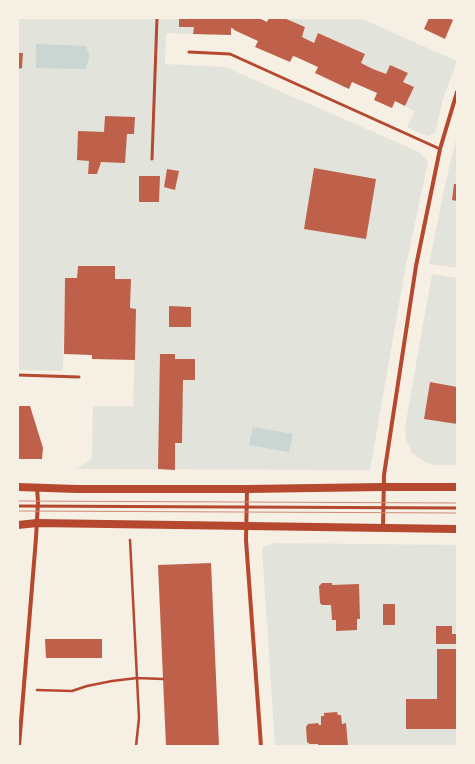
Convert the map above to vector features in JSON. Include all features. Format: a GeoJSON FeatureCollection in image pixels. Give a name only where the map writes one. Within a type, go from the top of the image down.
{"type":"FeatureCollection","features":[{"type":"Feature","properties":{"kind":"main road"},"geometry":{"type":"LineString","coordinates":[[18,487],[247,489],[457,487]]}},
{"type":"Feature","properties":{"kind":"main road"},"geometry":{"type":"LineString","coordinates":[[18,525],[37,523],[457,530]]}},
{"type":"Feature","properties":{"kind":"street"},"geometry":{"type":"LineString","coordinates":[[383,529],[384,470],[416,266],[440,149],[457,92]]}},
{"type":"Feature","properties":{"kind":"street"},"geometry":{"type":"LineString","coordinates":[[19,746],[37,523],[37,488]]}},
{"type":"Feature","properties":{"kind":"street"},"geometry":{"type":"LineString","coordinates":[[247,489],[247,548],[261,746]]}},
{"type":"Feature","properties":{"kind":"lane"},"geometry":{"type":"LineString","coordinates":[[152,159],[157,18]]}},
{"type":"Feature","properties":{"kind":"lane"},"geometry":{"type":"LineString","coordinates":[[189,52],[230,54],[440,149]]}},
{"type":"Feature","properties":{"kind":"lane"},"geometry":{"type":"LineString","coordinates":[[18,375],[79,377]]}},
{"type":"Feature","properties":{"kind":"lane"},"geometry":{"type":"LineString","coordinates":[[18,506],[457,508]]}},
{"type":"Feature","properties":{"kind":"path"},"geometry":{"type":"LineString","coordinates":[[130,540],[137,678],[138,718],[136,746]]}},
{"type":"Feature","properties":{"kind":"path"},"geometry":{"type":"LineString","coordinates":[[24,690],[72,692],[87,686],[112,681],[137,678],[163,679]]}},
{"type":"Feature","properties":{"kind":"shaded area"},"geometry":{"type":"Polygon","coordinates":[[[18,18],[213,18],[212,35],[166,33],[165,64],[225,67],[419,152],[428,162],[405,270],[370,470],[77,469],[92,459],[93,406],[133,406],[136,309],[130,308],[131,279],[115,279],[115,266],[78,266],[77,278],[65,278],[63,371],[18,370],[18,18]]]}},
{"type":"Feature","properties":{"kind":"shaded area"},"geometry":{"type":"Polygon","coordinates":[[[284,18],[360,18],[457,61],[443,99],[435,133],[427,136],[407,127],[415,111],[405,106],[414,87],[403,82],[408,73],[390,65],[386,74],[373,69],[361,63],[365,54],[318,33],[314,43],[302,37],[305,27],[284,18]]]}},
{"type":"Feature","properties":{"kind":"shaded area"},"geometry":{"type":"Polygon","coordinates":[[[36,44],[87,46],[89,59],[86,69],[36,68],[36,44]]]}},
{"type":"Feature","properties":{"kind":"shaded area"},"geometry":{"type":"Polygon","coordinates":[[[457,135],[457,268],[429,264],[457,135]]]}},
{"type":"Feature","properties":{"kind":"shaded area"},"geometry":{"type":"Polygon","coordinates":[[[432,274],[457,278],[457,465],[434,465],[425,462],[412,453],[406,440],[405,427],[432,274]]]}},
{"type":"Feature","properties":{"kind":"shaded area"},"geometry":{"type":"Polygon","coordinates":[[[253,427],[293,434],[289,452],[249,445],[253,427]]]}},
{"type":"Feature","properties":{"kind":"shaded area"},"geometry":{"type":"Polygon","coordinates":[[[273,543],[457,545],[457,634],[436,635],[436,644],[457,644],[457,746],[275,746],[262,548],[273,543]]]}},
{"type":"Feature","properties":{"kind":"building"},"geometry":{"type":"Polygon","coordinates":[[[179,18],[259,18],[267,22],[269,18],[284,18],[305,27],[302,37],[314,43],[318,33],[365,54],[361,63],[373,69],[386,74],[390,65],[408,73],[403,82],[414,87],[405,106],[395,101],[392,108],[374,100],[377,93],[352,82],[349,89],[315,73],[318,67],[296,57],[293,56],[290,62],[255,47],[258,41],[234,29],[231,28],[231,35],[193,34],[194,27],[179,27],[179,18]]]}},
{"type":"Feature","properties":{"kind":"building"},"geometry":{"type":"Polygon","coordinates":[[[429,18],[448,18],[453,20],[445,39],[424,29],[429,18]]]}},
{"type":"Feature","properties":{"kind":"building"},"geometry":{"type":"Polygon","coordinates":[[[18,53],[23,53],[22,68],[18,69],[18,53]]]}},
{"type":"Feature","properties":{"kind":"building"},"geometry":{"type":"Polygon","coordinates":[[[105,116],[135,117],[134,134],[127,134],[125,163],[101,162],[97,174],[88,174],[89,161],[77,160],[78,131],[104,132],[105,116]]]}},
{"type":"Feature","properties":{"kind":"building"},"geometry":{"type":"Polygon","coordinates":[[[314,168],[376,179],[366,239],[304,229],[314,168]]]}},
{"type":"Feature","properties":{"kind":"building"},"geometry":{"type":"Polygon","coordinates":[[[167,169],[179,171],[175,190],[164,187],[167,169]]]}},
{"type":"Feature","properties":{"kind":"building"},"geometry":{"type":"Polygon","coordinates":[[[139,176],[160,176],[159,202],[139,202],[139,176]]]}},
{"type":"Feature","properties":{"kind":"building"},"geometry":{"type":"Polygon","coordinates":[[[454,184],[457,184],[457,201],[452,200],[454,184]]]}},
{"type":"Feature","properties":{"kind":"building"},"geometry":{"type":"Polygon","coordinates":[[[78,266],[115,266],[115,279],[131,279],[130,308],[136,309],[135,360],[92,359],[92,355],[64,354],[65,278],[77,278],[78,266]]]}},
{"type":"Feature","properties":{"kind":"building"},"geometry":{"type":"Polygon","coordinates":[[[169,306],[191,307],[191,327],[169,327],[169,306]]]}},
{"type":"Feature","properties":{"kind":"building"},"geometry":{"type":"Polygon","coordinates":[[[160,354],[175,354],[175,359],[195,359],[195,380],[183,380],[182,443],[175,443],[175,470],[158,469],[160,354]]]}},
{"type":"Feature","properties":{"kind":"building"},"geometry":{"type":"Polygon","coordinates":[[[430,382],[457,387],[457,424],[424,419],[430,382]]]}},
{"type":"Feature","properties":{"kind":"building"},"geometry":{"type":"Polygon","coordinates":[[[18,406],[30,406],[43,448],[42,459],[18,459],[18,406]]]}},
{"type":"Feature","properties":{"kind":"building"},"geometry":{"type":"Polygon","coordinates":[[[211,563],[219,746],[166,746],[158,565],[211,563]]]}},
{"type":"Feature","properties":{"kind":"building"},"geometry":{"type":"Polygon","coordinates":[[[322,583],[332,583],[332,585],[359,584],[360,619],[357,619],[357,630],[336,631],[336,620],[332,620],[331,605],[322,605],[320,603],[319,586],[322,583]]]}},
{"type":"Feature","properties":{"kind":"building"},"geometry":{"type":"Polygon","coordinates":[[[383,604],[395,604],[395,625],[383,625],[383,604]]]}},
{"type":"Feature","properties":{"kind":"building"},"geometry":{"type":"Polygon","coordinates":[[[436,626],[452,626],[452,634],[457,634],[457,644],[436,644],[436,626]]]}},
{"type":"Feature","properties":{"kind":"building"},"geometry":{"type":"Polygon","coordinates":[[[45,639],[102,639],[102,658],[46,658],[45,639]]]}},
{"type":"Feature","properties":{"kind":"building"},"geometry":{"type":"Polygon","coordinates":[[[437,649],[457,649],[457,729],[406,729],[406,699],[437,699],[437,649]]]}},
{"type":"Feature","properties":{"kind":"building"},"geometry":{"type":"Polygon","coordinates":[[[337,712],[338,715],[341,715],[342,724],[346,723],[348,746],[318,746],[318,744],[310,744],[307,742],[306,727],[308,724],[318,723],[321,725],[321,716],[324,716],[324,713],[337,712]]]}},
{"type":"Feature","properties":{"kind":"tram line"},"geometry":{"type":"LineString","coordinates":[[18,501],[457,503]]}},
{"type":"Feature","properties":{"kind":"tram line"},"geometry":{"type":"LineString","coordinates":[[18,511],[457,513]]}}]}
